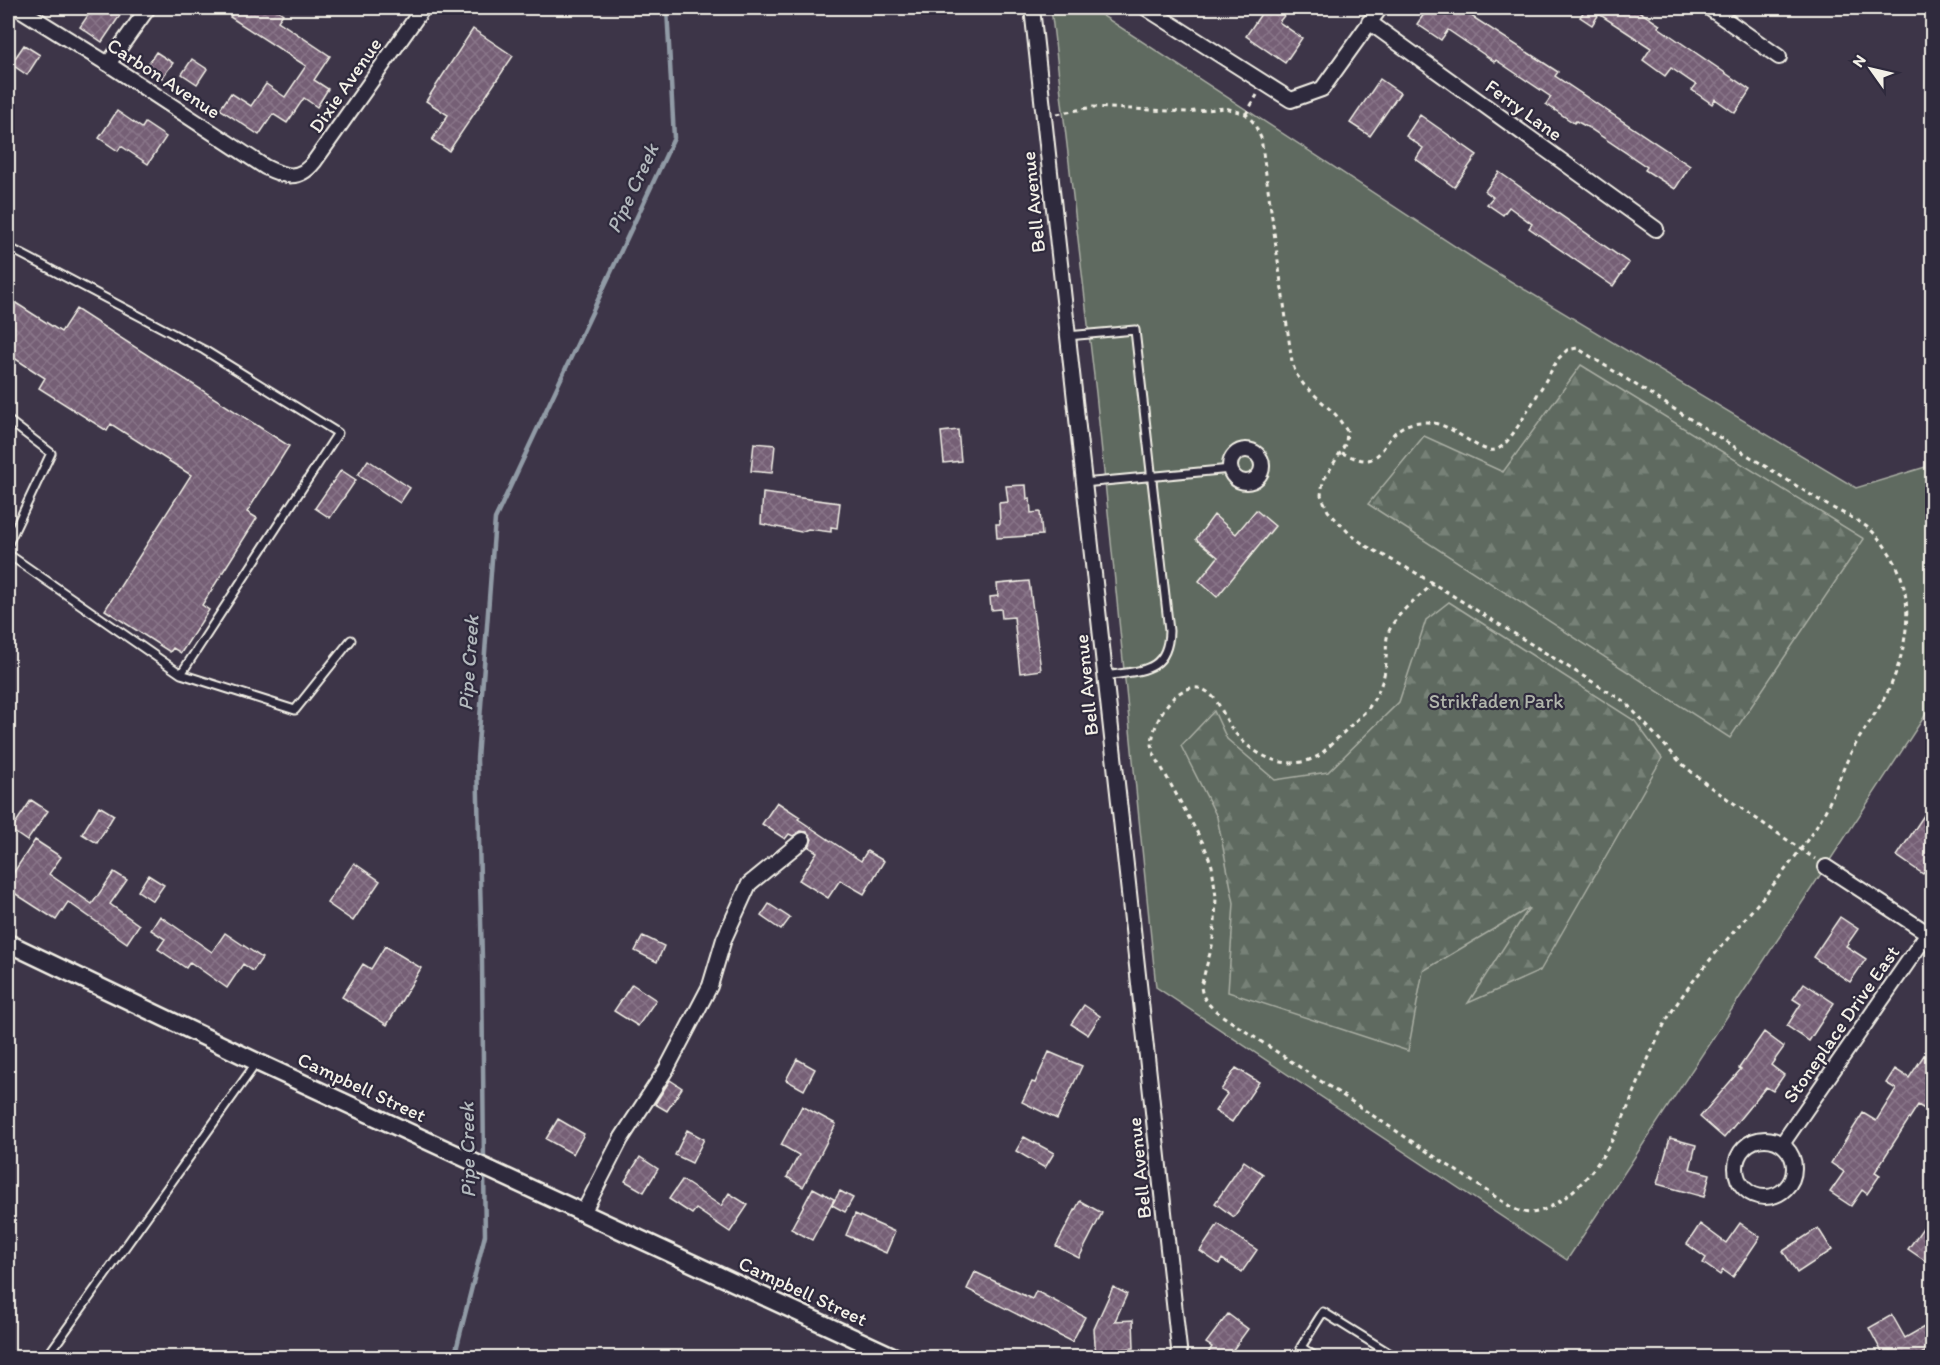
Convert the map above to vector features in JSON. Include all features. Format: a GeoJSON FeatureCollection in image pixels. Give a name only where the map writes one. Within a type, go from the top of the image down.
{"type":"FeatureCollection","features":[{"type":"Feature","properties":{"kind":"street","name":"Carbon Avenue"},"geometry":{"type":"LineString","coordinates":[[18,8],[108,64],[265,168],[291,176]]}},
{"type":"Feature","properties":{"kind":"street"},"geometry":{"type":"LineString","coordinates":[[108,64],[148,8]]}},
{"type":"Feature","properties":{"kind":"street","name":"Dixie Avenue"},"geometry":{"type":"LineString","coordinates":[[291,176],[304,173],[314,162],[423,8]]}},
{"type":"Feature","properties":{"kind":"street","name":"Bell Avenue"},"geometry":{"type":"LineString","coordinates":[[1032,8],[1180,1358]]}},
{"type":"Feature","properties":{"kind":"street"},"geometry":{"type":"LineString","coordinates":[[1146,8],[1291,100],[1322,89],[1380,8]]}},
{"type":"Feature","properties":{"kind":"street"},"geometry":{"type":"LineString","coordinates":[[1709,8],[1779,57]]}},
{"type":"Feature","properties":{"kind":"street","name":"Ferry Lane"},"geometry":{"type":"LineString","coordinates":[[1369,22],[1656,229]]}},
{"type":"Feature","properties":{"kind":"street"},"geometry":{"type":"LineString","coordinates":[[583,1213],[621,1139],[667,1068],[710,986],[724,939],[749,884],[803,840]]}},
{"type":"Feature","properties":{"kind":"street"},"geometry":{"type":"LineString","coordinates":[[1826,867],[1931,932]]}},
{"type":"Feature","properties":{"kind":"street","name":"Stoneplace Drive East"},"geometry":{"type":"LineString","coordinates":[[1782,1144],[1931,932]]}},
{"type":"Feature","properties":{"kind":"street","name":"Campbell Street"},"geometry":{"type":"LineString","coordinates":[[8,943],[257,1062],[506,1175],[897,1358]]}},
{"type":"Feature","properties":{"kind":"street"},"geometry":{"type":"LineString","coordinates":[[1763,1139],[1782,1144],[1793,1161],[1794,1171],[1785,1189],[1767,1197],[1748,1192],[1737,1175],[1736,1165],[1745,1147],[1763,1139]]}},
{"type":"Feature","properties":{"kind":"lane"},"geometry":{"type":"LineString","coordinates":[[8,247],[204,350],[338,433],[181,674]]}},
{"type":"Feature","properties":{"kind":"lane"},"geometry":{"type":"LineString","coordinates":[[1067,336],[1135,330],[1169,631],[1168,647],[1161,660],[1153,666],[1105,676]]}},
{"type":"Feature","properties":{"kind":"lane"},"geometry":{"type":"LineString","coordinates":[[8,420],[51,453],[8,544]]}},
{"type":"Feature","properties":{"kind":"lane"},"geometry":{"type":"LineString","coordinates":[[1083,483],[1231,469]]}},
{"type":"Feature","properties":{"kind":"lane"},"geometry":{"type":"LineString","coordinates":[[8,554],[181,674],[295,710],[351,640]]}},
{"type":"Feature","properties":{"kind":"lane"},"geometry":{"type":"LineString","coordinates":[[46,1358],[257,1062]]}},
{"type":"Feature","properties":{"kind":"lane"},"geometry":{"type":"LineString","coordinates":[[1317,1358],[1301,1347],[1323,1312],[1397,1358]]}},
{"type":"Feature","properties":{"kind":"path"},"geometry":{"type":"LineString","coordinates":[[1246,114],[1264,83]]}},
{"type":"Feature","properties":{"kind":"path"},"geometry":{"type":"LineString","coordinates":[[1044,118],[1080,108],[1093,107],[1187,112],[1225,108],[1246,114],[1254,123],[1261,138],[1292,362],[1296,374],[1304,385],[1342,422],[1347,431],[1342,453],[1323,481],[1321,495],[1323,504],[1350,534],[1366,546],[1433,584],[1625,702],[1681,763],[1715,790],[1826,867]]}},
{"type":"Feature","properties":{"kind":"path"},"geometry":{"type":"LineString","coordinates":[[1342,453],[1369,460],[1378,455],[1400,427],[1426,422],[1447,427],[1488,450],[1498,449],[1510,438],[1558,359],[1567,350],[1577,348],[1827,505],[1867,527],[1886,548],[1901,575],[1906,591],[1908,611],[1895,675],[1882,704],[1853,749],[1817,825],[1690,986],[1671,1014],[1628,1107],[1597,1163],[1567,1196],[1539,1212],[1529,1214],[1511,1207],[1221,1015],[1207,1003],[1201,992],[1201,986],[1212,946],[1215,922],[1216,897],[1212,866],[1204,845],[1153,752],[1151,744],[1153,728],[1167,705],[1180,692],[1187,689],[1202,689],[1214,698],[1232,729],[1255,752],[1280,762],[1298,763],[1313,759],[1359,718],[1372,702],[1383,678],[1386,639],[1389,630],[1395,621],[1433,584]]}},
{"type":"Feature","properties":{"kind":"green space","name":"Strikfaden Park"},"geometry":{"type":"Polygon","coordinates":[[[1051,8],[1091,8],[1482,264],[1856,488],[1932,465],[1932,705],[1567,1260],[1156,987],[1096,393],[1051,8]]]}},
{"type":"Feature","properties":{"kind":"green space"},"geometry":{"type":"Polygon","coordinates":[[[1581,365],[1864,539],[1730,738],[1368,504],[1424,436],[1503,472],[1581,365]]]}},
{"type":"Feature","properties":{"kind":"green space"},"geometry":{"type":"Polygon","coordinates":[[[1449,602],[1635,721],[1662,758],[1540,971],[1468,1003],[1529,908],[1423,971],[1408,1051],[1228,992],[1234,903],[1217,817],[1181,746],[1214,711],[1227,739],[1275,780],[1328,772],[1399,702],[1426,620],[1449,602]]]}},
{"type":"Feature","properties":{"kind":"building"},"geometry":{"type":"Polygon","coordinates":[[[93,8],[125,8],[102,42],[80,27],[93,8]]]}},
{"type":"Feature","properties":{"kind":"building"},"geometry":{"type":"Polygon","coordinates":[[[236,8],[274,8],[283,14],[278,21],[330,56],[314,80],[328,89],[317,107],[304,98],[287,123],[273,114],[259,135],[220,109],[231,93],[251,106],[266,84],[285,97],[306,66],[230,17],[236,8]]]}},
{"type":"Feature","properties":{"kind":"building"},"geometry":{"type":"Polygon","coordinates":[[[1265,8],[1290,8],[1279,22],[1302,38],[1285,63],[1246,36],[1265,8]]]}},
{"type":"Feature","properties":{"kind":"building"},"geometry":{"type":"Polygon","coordinates":[[[1428,8],[1459,8],[1558,72],[1555,76],[1690,166],[1675,189],[1645,170],[1647,167],[1589,128],[1576,121],[1574,123],[1546,104],[1551,97],[1496,60],[1495,62],[1448,30],[1441,40],[1417,24],[1428,8]]]}},
{"type":"Feature","properties":{"kind":"building"},"geometry":{"type":"Polygon","coordinates":[[[1586,8],[1634,8],[1750,90],[1735,113],[1715,99],[1712,104],[1692,90],[1696,85],[1671,68],[1665,76],[1643,60],[1651,48],[1599,14],[1592,25],[1580,17],[1586,8]]]}},
{"type":"Feature","properties":{"kind":"building"},"geometry":{"type":"Polygon","coordinates":[[[473,29],[513,56],[449,151],[432,140],[448,115],[426,101],[473,29]]]}},
{"type":"Feature","properties":{"kind":"building"},"geometry":{"type":"Polygon","coordinates":[[[24,45],[40,55],[27,75],[11,64],[24,45]]]}},
{"type":"Feature","properties":{"kind":"building"},"geometry":{"type":"Polygon","coordinates":[[[156,52],[173,63],[162,78],[146,67],[156,52]]]}},
{"type":"Feature","properties":{"kind":"building"},"geometry":{"type":"Polygon","coordinates":[[[192,59],[207,69],[197,84],[182,74],[192,59]]]}},
{"type":"Feature","properties":{"kind":"building"},"geometry":{"type":"Polygon","coordinates":[[[1380,79],[1400,93],[1370,136],[1350,123],[1380,79]]]}},
{"type":"Feature","properties":{"kind":"building"},"geometry":{"type":"Polygon","coordinates":[[[117,111],[142,128],[145,123],[166,137],[148,164],[121,146],[118,151],[99,138],[117,111]]]}},
{"type":"Feature","properties":{"kind":"building"},"geometry":{"type":"Polygon","coordinates":[[[1420,115],[1477,155],[1454,187],[1416,159],[1423,148],[1406,136],[1420,115]]]}},
{"type":"Feature","properties":{"kind":"building"},"geometry":{"type":"Polygon","coordinates":[[[1499,172],[1629,263],[1613,286],[1529,228],[1532,224],[1509,207],[1503,215],[1487,204],[1493,197],[1485,191],[1499,172]]]}},
{"type":"Feature","properties":{"kind":"building"},"geometry":{"type":"Polygon","coordinates":[[[8,298],[61,332],[76,309],[289,446],[247,512],[257,518],[202,605],[209,610],[181,653],[173,648],[170,652],[105,610],[191,475],[111,424],[107,431],[39,388],[45,378],[8,354],[8,298]]]}},
{"type":"Feature","properties":{"kind":"building"},"geometry":{"type":"Polygon","coordinates":[[[958,430],[961,461],[944,463],[941,432],[958,430]]]}},
{"type":"Feature","properties":{"kind":"building"},"geometry":{"type":"Polygon","coordinates":[[[754,443],[775,445],[772,473],[751,471],[754,443]]]}},
{"type":"Feature","properties":{"kind":"building"},"geometry":{"type":"Polygon","coordinates":[[[368,460],[410,488],[400,503],[358,475],[368,460]]]}},
{"type":"Feature","properties":{"kind":"building"},"geometry":{"type":"Polygon","coordinates":[[[341,470],[356,480],[330,518],[315,508],[341,470]]]}},
{"type":"Feature","properties":{"kind":"building"},"geometry":{"type":"Polygon","coordinates":[[[1026,485],[1031,513],[1040,512],[1042,535],[997,538],[996,524],[1000,524],[999,503],[1008,502],[1006,486],[1026,485]]]}},
{"type":"Feature","properties":{"kind":"building"},"geometry":{"type":"Polygon","coordinates":[[[763,493],[840,503],[837,528],[831,527],[831,532],[808,529],[801,532],[761,524],[763,493]]]}},
{"type":"Feature","properties":{"kind":"building"},"geometry":{"type":"Polygon","coordinates":[[[1256,510],[1275,526],[1217,597],[1199,581],[1218,557],[1196,539],[1214,515],[1236,534],[1256,510]]]}},
{"type":"Feature","properties":{"kind":"building"},"geometry":{"type":"Polygon","coordinates":[[[1029,581],[1041,670],[1020,673],[1014,617],[1002,618],[1001,609],[991,610],[990,597],[998,596],[997,584],[1029,581]]]}},
{"type":"Feature","properties":{"kind":"building"},"geometry":{"type":"Polygon","coordinates":[[[31,800],[48,811],[27,841],[11,830],[31,800]]]}},
{"type":"Feature","properties":{"kind":"building"},"geometry":{"type":"Polygon","coordinates":[[[777,802],[800,817],[798,819],[861,861],[867,851],[884,861],[864,894],[840,880],[828,898],[799,880],[817,852],[809,847],[812,839],[807,832],[801,831],[793,836],[789,834],[785,839],[762,824],[777,802]]]}},
{"type":"Feature","properties":{"kind":"building"},"geometry":{"type":"Polygon","coordinates":[[[1932,803],[1932,860],[1923,874],[1897,856],[1932,803]]]}},
{"type":"Feature","properties":{"kind":"building"},"geometry":{"type":"Polygon","coordinates":[[[99,806],[114,815],[97,843],[82,834],[99,806]]]}},
{"type":"Feature","properties":{"kind":"building"},"geometry":{"type":"Polygon","coordinates":[[[35,840],[61,857],[49,874],[92,904],[114,872],[127,880],[110,904],[139,925],[127,943],[68,902],[56,920],[8,889],[8,881],[35,840]]]}},
{"type":"Feature","properties":{"kind":"building"},"geometry":{"type":"Polygon","coordinates":[[[354,863],[380,881],[353,921],[327,903],[354,863]]]}},
{"type":"Feature","properties":{"kind":"building"},"geometry":{"type":"Polygon","coordinates":[[[148,875],[164,885],[153,901],[138,891],[148,875]]]}},
{"type":"Feature","properties":{"kind":"building"},"geometry":{"type":"Polygon","coordinates":[[[769,904],[790,918],[781,930],[761,916],[769,904]]]}},
{"type":"Feature","properties":{"kind":"building"},"geometry":{"type":"Polygon","coordinates":[[[160,916],[212,952],[225,933],[262,958],[253,971],[243,964],[227,988],[190,962],[186,968],[158,949],[165,939],[151,930],[160,916]]]}},
{"type":"Feature","properties":{"kind":"building"},"geometry":{"type":"Polygon","coordinates":[[[1840,917],[1858,929],[1846,946],[1866,959],[1850,982],[1813,957],[1840,917]]]}},
{"type":"Feature","properties":{"kind":"building"},"geometry":{"type":"Polygon","coordinates":[[[643,936],[664,946],[657,962],[635,951],[643,936]]]}},
{"type":"Feature","properties":{"kind":"building"},"geometry":{"type":"Polygon","coordinates":[[[385,946],[421,968],[387,1025],[342,997],[363,964],[371,969],[385,946]]]}},
{"type":"Feature","properties":{"kind":"building"},"geometry":{"type":"Polygon","coordinates":[[[1804,983],[1834,1003],[1809,1041],[1787,1026],[1801,1004],[1793,999],[1804,983]]]}},
{"type":"Feature","properties":{"kind":"building"},"geometry":{"type":"Polygon","coordinates":[[[632,984],[656,1000],[638,1026],[614,1011],[632,984]]]}},
{"type":"Feature","properties":{"kind":"building"},"geometry":{"type":"Polygon","coordinates":[[[1084,1005],[1100,1016],[1088,1035],[1071,1024],[1084,1005]]]}},
{"type":"Feature","properties":{"kind":"building"},"geometry":{"type":"Polygon","coordinates":[[[1764,1032],[1784,1047],[1771,1065],[1784,1075],[1773,1091],[1766,1087],[1724,1138],[1700,1117],[1741,1069],[1739,1068],[1764,1032]]]}},
{"type":"Feature","properties":{"kind":"building"},"geometry":{"type":"Polygon","coordinates":[[[1049,1052],[1082,1066],[1057,1119],[1022,1102],[1032,1082],[1035,1083],[1049,1052]]]}},
{"type":"Feature","properties":{"kind":"building"},"geometry":{"type":"Polygon","coordinates":[[[1924,1055],[1932,1061],[1932,1100],[1926,1110],[1918,1105],[1875,1172],[1880,1175],[1867,1194],[1862,1190],[1851,1206],[1830,1192],[1844,1172],[1831,1163],[1863,1113],[1876,1121],[1896,1089],[1886,1083],[1895,1069],[1909,1078],[1924,1055]]]}},
{"type":"Feature","properties":{"kind":"building"},"geometry":{"type":"Polygon","coordinates":[[[797,1059],[815,1069],[804,1090],[786,1080],[797,1059]]]}},
{"type":"Feature","properties":{"kind":"building"},"geometry":{"type":"Polygon","coordinates":[[[1236,1068],[1259,1082],[1232,1122],[1215,1111],[1227,1094],[1221,1090],[1236,1068]]]}},
{"type":"Feature","properties":{"kind":"building"},"geometry":{"type":"Polygon","coordinates":[[[670,1080],[682,1088],[667,1111],[655,1104],[670,1080]]]}},
{"type":"Feature","properties":{"kind":"building"},"geometry":{"type":"Polygon","coordinates":[[[802,1106],[836,1124],[803,1187],[787,1177],[799,1155],[781,1145],[802,1106]]]}},
{"type":"Feature","properties":{"kind":"building"},"geometry":{"type":"Polygon","coordinates":[[[558,1119],[584,1134],[573,1154],[546,1139],[558,1119]]]}},
{"type":"Feature","properties":{"kind":"building"},"geometry":{"type":"Polygon","coordinates":[[[687,1130],[704,1139],[692,1163],[675,1155],[687,1130]]]}},
{"type":"Feature","properties":{"kind":"building"},"geometry":{"type":"Polygon","coordinates":[[[1024,1137],[1054,1153],[1045,1168],[1016,1151],[1024,1137]]]}},
{"type":"Feature","properties":{"kind":"building"},"geometry":{"type":"Polygon","coordinates":[[[1670,1138],[1696,1145],[1690,1169],[1710,1174],[1704,1197],[1657,1184],[1670,1138]]]}},
{"type":"Feature","properties":{"kind":"building"},"geometry":{"type":"Polygon","coordinates":[[[640,1157],[658,1169],[644,1192],[625,1181],[640,1157]]]}},
{"type":"Feature","properties":{"kind":"building"},"geometry":{"type":"Polygon","coordinates":[[[1244,1161],[1263,1174],[1234,1217],[1215,1203],[1244,1161]]]}},
{"type":"Feature","properties":{"kind":"building"},"geometry":{"type":"Polygon","coordinates":[[[682,1180],[721,1206],[729,1193],[748,1205],[730,1232],[696,1209],[692,1214],[669,1199],[682,1180]]]}},
{"type":"Feature","properties":{"kind":"building"},"geometry":{"type":"Polygon","coordinates":[[[813,1188],[834,1199],[812,1240],[791,1229],[813,1188]]]}},
{"type":"Feature","properties":{"kind":"building"},"geometry":{"type":"Polygon","coordinates":[[[840,1191],[853,1198],[845,1212],[832,1205],[840,1191]]]}},
{"type":"Feature","properties":{"kind":"building"},"geometry":{"type":"Polygon","coordinates":[[[1080,1201],[1102,1213],[1079,1258],[1056,1246],[1080,1201]]]}},
{"type":"Feature","properties":{"kind":"building"},"geometry":{"type":"Polygon","coordinates":[[[855,1214],[895,1232],[886,1253],[846,1235],[855,1214]]]}},
{"type":"Feature","properties":{"kind":"building"},"geometry":{"type":"Polygon","coordinates":[[[1932,1215],[1932,1254],[1927,1262],[1908,1249],[1932,1215]]]}},
{"type":"Feature","properties":{"kind":"building"},"geometry":{"type":"Polygon","coordinates":[[[1740,1223],[1760,1237],[1733,1277],[1723,1270],[1720,1275],[1703,1263],[1706,1258],[1687,1244],[1700,1224],[1726,1243],[1740,1223]]]}},
{"type":"Feature","properties":{"kind":"building"},"geometry":{"type":"Polygon","coordinates":[[[1218,1224],[1257,1250],[1242,1272],[1222,1259],[1219,1264],[1200,1251],[1218,1224]]]}},
{"type":"Feature","properties":{"kind":"building"},"geometry":{"type":"Polygon","coordinates":[[[1818,1228],[1832,1250],[1797,1273],[1783,1251],[1818,1228]]]}},
{"type":"Feature","properties":{"kind":"building"},"geometry":{"type":"Polygon","coordinates":[[[975,1272],[1032,1299],[1036,1291],[1085,1317],[1072,1342],[967,1289],[975,1272]]]}},
{"type":"Feature","properties":{"kind":"building"},"geometry":{"type":"Polygon","coordinates":[[[1113,1287],[1127,1294],[1115,1321],[1133,1320],[1134,1348],[1110,1350],[1111,1358],[1096,1358],[1094,1329],[1113,1287]]]}},
{"type":"Feature","properties":{"kind":"building"},"geometry":{"type":"Polygon","coordinates":[[[1228,1314],[1248,1329],[1227,1358],[1205,1358],[1212,1347],[1206,1343],[1228,1314]]]}},
{"type":"Feature","properties":{"kind":"building"},"geometry":{"type":"Polygon","coordinates":[[[1892,1315],[1905,1338],[1924,1327],[1932,1348],[1914,1358],[1885,1358],[1869,1328],[1892,1315]]]}},
{"type":"Feature","properties":{"kind":"waterway","name":"Pipe Creek"},"geometry":{"type":"LineString","coordinates":[[484,1164],[477,759],[495,519],[674,138],[667,8]]}},
{"type":"Feature","properties":{"kind":"waterway","name":"Pipe Creek"},"geometry":{"type":"LineString","coordinates":[[454,1358],[485,1235],[484,1172]]}}]}
